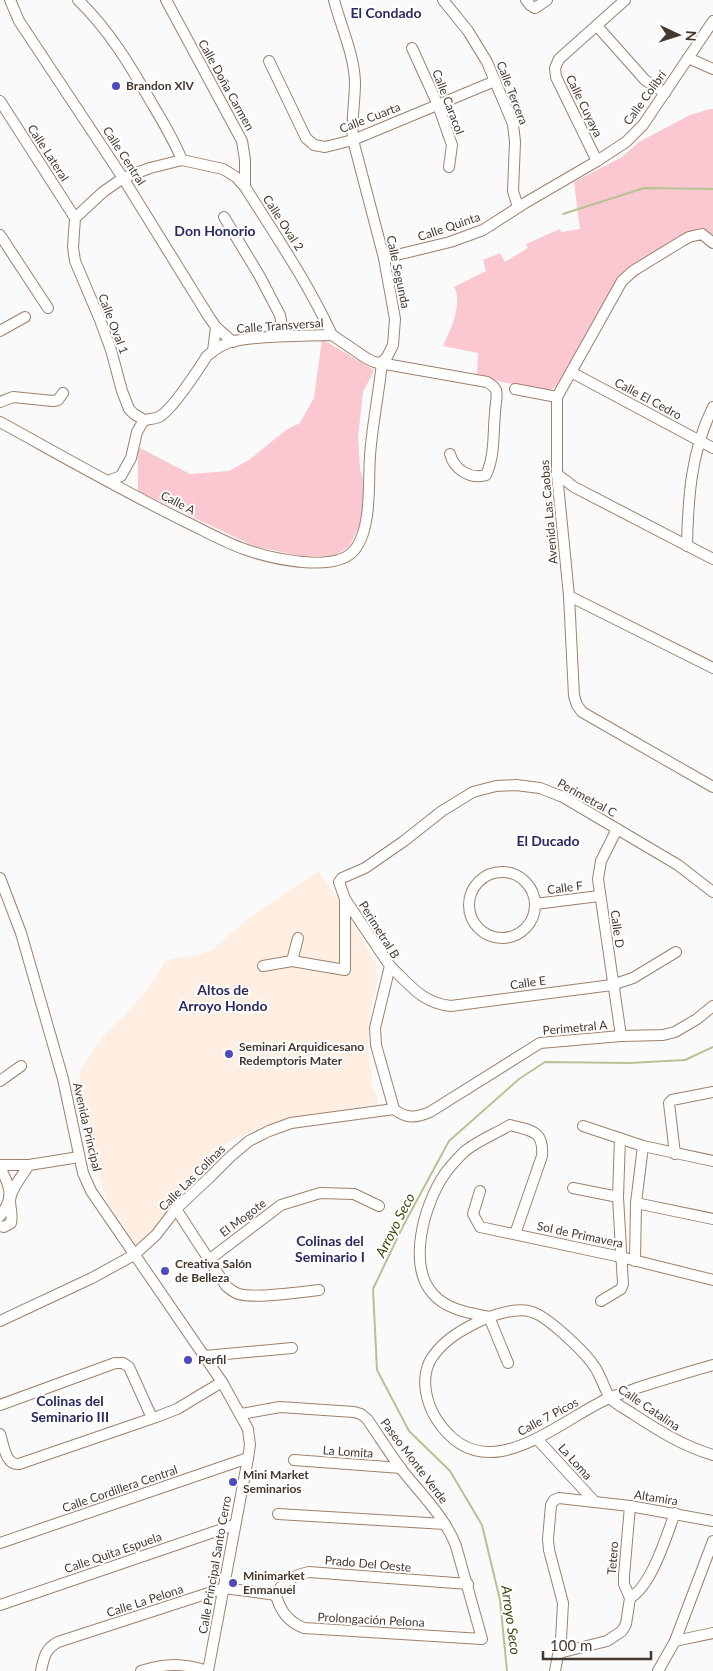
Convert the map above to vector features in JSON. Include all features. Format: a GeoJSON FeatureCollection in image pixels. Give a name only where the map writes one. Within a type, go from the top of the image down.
{"type":"FeatureCollection","features":[{"type":"Feature","properties":{"kind":"street","name":"Calle Central"},"geometry":{"type":"LineString","coordinates":[[10,0],[19,21],[123,178],[216,327],[233,342]]}},
{"type":"Feature","properties":{"kind":"street"},"geometry":{"type":"LineString","coordinates":[[78,0],[104,27],[122,51],[173,138],[182,160]]}},
{"type":"Feature","properties":{"kind":"street","name":"Calle Doña Carmen"},"geometry":{"type":"LineString","coordinates":[[166,0],[242,141],[246,160],[245,187]]}},
{"type":"Feature","properties":{"kind":"street","name":"Calle Segunda"},"geometry":{"type":"LineString","coordinates":[[334,0],[353,66],[355,82],[353,140],[384,258],[395,319],[393,344],[387,357],[382,362],[370,456],[370,482],[365,521],[356,549]]}},
{"type":"Feature","properties":{"kind":"street","name":"Calle Tercera"},"geometry":{"type":"LineString","coordinates":[[444,0],[468,30],[488,62],[513,124],[515,142],[513,191],[518,207]]}},
{"type":"Feature","properties":{"kind":"street"},"geometry":{"type":"LineString","coordinates":[[526,0],[535,8],[547,0]]}},
{"type":"Feature","properties":{"kind":"street","name":"Calle Cuyaya"},"geometry":{"type":"LineString","coordinates":[[597,161],[556,77],[555,68],[559,59],[624,0]]}},
{"type":"Feature","properties":{"kind":"street","name":"Calle Colibrí"},"geometry":{"type":"LineString","coordinates":[[579,172],[626,142],[643,125],[713,21]]}},
{"type":"Feature","properties":{"kind":"street"},"geometry":{"type":"LineString","coordinates":[[597,26],[645,80],[665,93]]}},
{"type":"Feature","properties":{"kind":"street","name":"Calle Caracol"},"geometry":{"type":"LineString","coordinates":[[412,48],[438,105],[452,145],[449,168]]}},
{"type":"Feature","properties":{"kind":"street"},"geometry":{"type":"LineString","coordinates":[[688,58],[713,69]]}},
{"type":"Feature","properties":{"kind":"street","name":"Calle Cuarta"},"geometry":{"type":"LineString","coordinates":[[269,61],[306,138],[314,145],[325,147],[353,140],[495,81]]}},
{"type":"Feature","properties":{"kind":"street","name":"Calle Lateral"},"geometry":{"type":"LineString","coordinates":[[0,101],[74,218]]}},
{"type":"Feature","properties":{"kind":"street","name":"Calle Oval 2"},"geometry":{"type":"LineString","coordinates":[[123,178],[150,168],[182,160],[223,169],[236,177],[245,187],[300,273],[318,304],[332,335]]}},
{"type":"Feature","properties":{"kind":"street","name":"Calle Quinta"},"geometry":{"type":"LineString","coordinates":[[384,258],[450,242],[483,230],[518,207],[579,172]]}},
{"type":"Feature","properties":{"kind":"street"},"geometry":{"type":"LineString","coordinates":[[74,218],[103,192],[123,178]]}},
{"type":"Feature","properties":{"kind":"street"},"geometry":{"type":"LineString","coordinates":[[224,217],[280,314],[282,336]]}},
{"type":"Feature","properties":{"kind":"street","name":"Calle Oval 1"},"geometry":{"type":"LineString","coordinates":[[74,218],[73,247],[75,261],[111,350],[129,409],[144,420]]}},
{"type":"Feature","properties":{"kind":"street","name":"Avenida Las Caobas"},"geometry":{"type":"LineString","coordinates":[[713,243],[702,234],[689,237],[626,276],[557,397],[557,474],[569,596],[574,696],[577,705],[582,712],[713,787]]}},
{"type":"Feature","properties":{"kind":"street"},"geometry":{"type":"LineString","coordinates":[[0,235],[48,308]]}},
{"type":"Feature","properties":{"kind":"street"},"geometry":{"type":"LineString","coordinates":[[0,331],[25,317]]}},
{"type":"Feature","properties":{"kind":"street"},"geometry":{"type":"LineString","coordinates":[[213,351],[216,327]]}},
{"type":"Feature","properties":{"kind":"street"},"geometry":{"type":"LineString","coordinates":[[332,335],[374,362],[487,382],[496,390],[491,460],[486,475],[466,474],[457,468],[450,454]]}},
{"type":"Feature","properties":{"kind":"street","name":"Calle Transversal"},"geometry":{"type":"LineString","coordinates":[[144,420],[161,416],[174,402],[207,356],[213,351],[233,342],[282,336],[332,335]]}},
{"type":"Feature","properties":{"kind":"street","name":"Calle El Cedro"},"geometry":{"type":"LineString","coordinates":[[571,372],[713,448]]}},
{"type":"Feature","properties":{"kind":"street"},"geometry":{"type":"LineString","coordinates":[[514,390],[557,397]]}},
{"type":"Feature","properties":{"kind":"street"},"geometry":{"type":"LineString","coordinates":[[0,402],[13,396],[53,401],[58,400],[63,393]]}},
{"type":"Feature","properties":{"kind":"street"},"geometry":{"type":"LineString","coordinates":[[687,546],[688,506],[693,466],[699,441],[713,407]]}},
{"type":"Feature","properties":{"kind":"street"},"geometry":{"type":"LineString","coordinates":[[108,481],[121,476],[126,468],[131,458],[137,432],[144,420]]}},
{"type":"Feature","properties":{"kind":"street","name":"Calle A"},"geometry":{"type":"LineString","coordinates":[[0,422],[172,515],[243,549],[275,559],[316,563],[345,557],[356,549]]}},
{"type":"Feature","properties":{"kind":"street"},"geometry":{"type":"LineString","coordinates":[[557,474],[574,487],[713,559]]}},
{"type":"Feature","properties":{"kind":"street"},"geometry":{"type":"LineString","coordinates":[[559,497],[566,490],[574,487]]}},
{"type":"Feature","properties":{"kind":"street"},"geometry":{"type":"LineString","coordinates":[[569,596],[713,668]]}},
{"type":"Feature","properties":{"kind":"street","name":"Perimetral C"},"geometry":{"type":"LineString","coordinates":[[339,882],[342,878],[365,868],[404,841],[442,811],[473,792],[496,786],[516,785],[540,788],[563,797],[678,865],[713,892]]}},
{"type":"Feature","properties":{"kind":"street","name":"Calle D"},"geometry":{"type":"LineString","coordinates":[[617,829],[600,861],[598,879],[612,985],[621,1036]]}},
{"type":"Feature","properties":{"kind":"street","name":"Calle F"},"geometry":{"type":"LineString","coordinates":[[504,872],[522,878],[529,886],[535,904],[529,923],[523,930],[505,938],[486,934],[478,928],[472,920],[469,910],[469,900],[477,883],[485,876],[504,872]]}},
{"type":"Feature","properties":{"kind":"street","name":"Avenida Principal"},"geometry":{"type":"LineString","coordinates":[[0,878],[22,933],[56,1052],[83,1173],[91,1191],[204,1356]]}},
{"type":"Feature","properties":{"kind":"street","name":"Perimetral B"},"geometry":{"type":"LineString","coordinates":[[339,882],[344,899],[390,966],[375,1028],[376,1045],[394,1109]]}},
{"type":"Feature","properties":{"kind":"street","name":"Calle F"},"geometry":{"type":"LineString","coordinates":[[535,904],[599,896]]}},
{"type":"Feature","properties":{"kind":"street"},"geometry":{"type":"LineString","coordinates":[[263,966],[292,961],[345,970],[344,899]]}},
{"type":"Feature","properties":{"kind":"street"},"geometry":{"type":"LineString","coordinates":[[292,961],[298,938]]}},
{"type":"Feature","properties":{"kind":"street","name":"Calle E"},"geometry":{"type":"LineString","coordinates":[[390,966],[419,995],[439,1005],[451,1006],[612,985],[633,978],[676,952]]}},
{"type":"Feature","properties":{"kind":"street","name":"Perimetral A"},"geometry":{"type":"LineString","coordinates":[[394,1109],[401,1115],[410,1118],[430,1112],[540,1043],[621,1036],[664,1035],[675,1032],[713,1006]]}},
{"type":"Feature","properties":{"kind":"street"},"geometry":{"type":"LineString","coordinates":[[0,1082],[21,1066]]}},
{"type":"Feature","properties":{"kind":"street"},"geometry":{"type":"LineString","coordinates":[[676,1154],[669,1103],[672,1100],[713,1092]]}},
{"type":"Feature","properties":{"kind":"street","name":"Calle Las Colinas"},"geometry":{"type":"LineString","coordinates":[[0,1321],[92,1278],[134,1255],[156,1235],[176,1209],[249,1141],[291,1123],[394,1109]]}},
{"type":"Feature","properties":{"kind":"street"},"geometry":{"type":"LineString","coordinates":[[508,1363],[489,1317],[459,1310],[447,1305],[434,1295],[426,1284],[420,1260],[421,1232],[427,1210],[444,1175],[466,1150],[510,1125],[534,1131],[540,1137],[543,1145],[542,1156],[515,1234]]}},
{"type":"Feature","properties":{"kind":"street"},"geometry":{"type":"LineString","coordinates":[[583,1126],[643,1146],[713,1161]]}},
{"type":"Feature","properties":{"kind":"street"},"geometry":{"type":"LineString","coordinates":[[600,1301],[622,1287],[618,1197],[620,1138]]}},
{"type":"Feature","properties":{"kind":"street"},"geometry":{"type":"LineString","coordinates":[[635,1260],[636,1203],[643,1146]]}},
{"type":"Feature","properties":{"kind":"street"},"geometry":{"type":"LineString","coordinates":[[0,1226],[4,1228],[11,1223],[13,1216],[8,1181],[0,1166],[29,1165],[79,1157]]}},
{"type":"Feature","properties":{"kind":"street"},"geometry":{"type":"LineString","coordinates":[[0,1216],[29,1165]]}},
{"type":"Feature","properties":{"kind":"street"},"geometry":{"type":"LineString","coordinates":[[573,1188],[618,1197]]}},
{"type":"Feature","properties":{"kind":"street","name":"Sol de Primavera"},"geometry":{"type":"LineString","coordinates":[[480,1191],[472,1214],[480,1227],[635,1260],[713,1280]]}},
{"type":"Feature","properties":{"kind":"street","name":"El Mogote"},"geometry":{"type":"LineString","coordinates":[[210,1260],[281,1205],[320,1192],[354,1194],[380,1206]]}},
{"type":"Feature","properties":{"kind":"street"},"geometry":{"type":"LineString","coordinates":[[636,1203],[713,1219]]}},
{"type":"Feature","properties":{"kind":"street"},"geometry":{"type":"LineString","coordinates":[[176,1209],[226,1286],[238,1294],[254,1295],[319,1290]]}},
{"type":"Feature","properties":{"kind":"street","name":"Calle Catalina"},"geometry":{"type":"LineString","coordinates":[[489,1317],[525,1310],[541,1316],[572,1342],[595,1366],[609,1398],[672,1439],[713,1455]]}},
{"type":"Feature","properties":{"kind":"street","name":"Calle 7 Picos"},"geometry":{"type":"LineString","coordinates":[[489,1317],[451,1336],[435,1353],[428,1365],[426,1378],[426,1395],[431,1411],[450,1437],[462,1446],[473,1450],[486,1452],[514,1449],[537,1439],[609,1398],[667,1378],[713,1365]]}},
{"type":"Feature","properties":{"kind":"street"},"geometry":{"type":"LineString","coordinates":[[204,1356],[292,1348]]}},
{"type":"Feature","properties":{"kind":"street","name":"Calle Principal Santo Cerro"},"geometry":{"type":"LineString","coordinates":[[204,1356],[222,1382],[248,1429],[250,1445],[208,1671]]}},
{"type":"Feature","properties":{"kind":"street"},"geometry":{"type":"LineString","coordinates":[[0,1404],[115,1363],[123,1363],[129,1367],[152,1418]]}},
{"type":"Feature","properties":{"kind":"street"},"geometry":{"type":"LineString","coordinates":[[0,1434],[9,1460],[16,1465],[177,1409],[222,1382]]}},
{"type":"Feature","properties":{"kind":"street","name":"Paseo Monte Verde"},"geometry":{"type":"LineString","coordinates":[[240,1414],[280,1406],[354,1412],[361,1414],[367,1419],[401,1468],[445,1524],[456,1546],[482,1639]]}},
{"type":"Feature","properties":{"kind":"street","name":"La Loma"},"geometry":{"type":"LineString","coordinates":[[537,1439],[595,1502]]}},
{"type":"Feature","properties":{"kind":"street","name":"Calle Cordillera Central"},"geometry":{"type":"LineString","coordinates":[[0,1543],[248,1458]]}},
{"type":"Feature","properties":{"kind":"street","name":"La Lomita"},"geometry":{"type":"LineString","coordinates":[[294,1460],[401,1468]]}},
{"type":"Feature","properties":{"kind":"street","name":"Altamira"},"geometry":{"type":"LineString","coordinates":[[555,1671],[564,1617],[563,1603],[549,1550],[548,1539],[551,1505],[554,1500],[559,1498],[630,1506],[713,1521]]}},
{"type":"Feature","properties":{"kind":"street","name":"Tetero"},"geometry":{"type":"LineString","coordinates":[[559,1653],[607,1641],[622,1631],[626,1624],[630,1598],[624,1580],[630,1506]]}},
{"type":"Feature","properties":{"kind":"street"},"geometry":{"type":"LineString","coordinates":[[630,1598],[641,1589],[650,1575],[675,1513]]}},
{"type":"Feature","properties":{"kind":"street"},"geometry":{"type":"LineString","coordinates":[[278,1514],[445,1524]]}},
{"type":"Feature","properties":{"kind":"street","name":"Calle Quita Espuela"},"geometry":{"type":"LineString","coordinates":[[0,1604],[234,1525]]}},
{"type":"Feature","properties":{"kind":"street"},"geometry":{"type":"LineString","coordinates":[[659,1671],[675,1641],[713,1541]]}},
{"type":"Feature","properties":{"kind":"street","name":"Prado Del Oeste"},"geometry":{"type":"LineString","coordinates":[[276,1595],[279,1588],[291,1578],[309,1572],[468,1584]]}},
{"type":"Feature","properties":{"kind":"street","name":"Calle La Pelona"},"geometry":{"type":"LineString","coordinates":[[40,1671],[45,1655],[50,1647],[58,1642],[224,1588],[276,1595]]}},
{"type":"Feature","properties":{"kind":"street","name":"Prolongación Pelona"},"geometry":{"type":"LineString","coordinates":[[276,1595],[287,1618],[294,1624],[304,1628],[482,1639]]}},
{"type":"Feature","properties":{"kind":"street"},"geometry":{"type":"LineString","coordinates":[[675,1641],[713,1634]]}},
{"type":"Feature","properties":{"kind":"street"},"geometry":{"type":"LineString","coordinates":[[141,1671],[169,1664],[180,1664],[208,1671]]}},
{"type":"Feature","properties":{"kind":"shaded area"},"geometry":{"type":"Polygon","coordinates":[[[713,109],[713,237],[706,234],[664,256],[615,293],[560,384],[549,391],[477,377],[478,353],[443,346],[457,308],[454,287],[486,271],[483,260],[500,253],[505,262],[528,248],[526,244],[560,229],[561,232],[580,229],[574,182],[622,157],[639,142],[690,115],[713,109]]]}},
{"type":"Feature","properties":{"kind":"shaded area"},"geometry":{"type":"Polygon","coordinates":[[[322,339],[374,370],[363,392],[358,437],[360,469],[365,487],[360,525],[349,547],[333,556],[300,556],[254,546],[138,491],[138,447],[190,474],[229,471],[249,460],[286,430],[300,423],[314,398],[322,339]]]}},
{"type":"Feature","properties":{"kind":"shaded area","name":"Seminari Arquidicesano Redemptoris Mater"},"geometry":{"type":"Polygon","coordinates":[[[318,871],[338,899],[376,963],[377,982],[370,1011],[368,1047],[373,1087],[378,1099],[378,1105],[288,1118],[255,1130],[216,1149],[195,1170],[170,1209],[138,1249],[108,1202],[94,1164],[80,1078],[81,1068],[101,1039],[149,987],[165,961],[212,950],[250,917],[318,871]]]}},
{"type":"Feature","properties":{"kind":"waterway"},"geometry":{"type":"LineString","coordinates":[[563,214],[644,188],[713,189]]}},
{"type":"Feature","properties":{"kind":"waterway","name":"Arroyo Seco"},"geometry":{"type":"LineString","coordinates":[[507,1671],[500,1600],[482,1525],[450,1471],[409,1431],[377,1370],[373,1289],[403,1226],[449,1141],[519,1079],[545,1062],[629,1063],[685,1060],[713,1047]]}},
{"type":"Feature","properties":{"kind":"place","name":"Brandon XlV"},"geometry":{"type":"Point","coordinates":[116,86]}},
{"type":"Feature","properties":{"kind":"place","name":"Seminari Arquidicesano Redemptoris Mater"},"geometry":{"type":"Point","coordinates":[229,1054]}},
{"type":"Feature","properties":{"kind":"place","name":"Creativa Salón de Belleza"},"geometry":{"type":"Point","coordinates":[165,1271]}},
{"type":"Feature","properties":{"kind":"place","name":"Perfil"},"geometry":{"type":"Point","coordinates":[188,1360]}},
{"type":"Feature","properties":{"kind":"place","name":"Mini Market Seminarios"},"geometry":{"type":"Point","coordinates":[233,1482]}},
{"type":"Feature","properties":{"kind":"place","name":"Minimarket Enmanuel"},"geometry":{"type":"Point","coordinates":[233,1583]}},
{"type":"Feature","properties":{"kind":"district","name":"El Condado"},"geometry":{"type":"Point","coordinates":[386,13]}},
{"type":"Feature","properties":{"kind":"district","name":"Don Honorio"},"geometry":{"type":"Point","coordinates":[215,231]}},
{"type":"Feature","properties":{"kind":"district","name":"El Ducado"},"geometry":{"type":"Point","coordinates":[548,841]}},
{"type":"Feature","properties":{"kind":"district","name":"Altos de Arroyo Hondo"},"geometry":{"type":"Point","coordinates":[223,998]}},
{"type":"Feature","properties":{"kind":"district","name":"Colinas del Seminario I"},"geometry":{"type":"Point","coordinates":[330,1250]}},
{"type":"Feature","properties":{"kind":"district","name":"Colinas del Seminario III"},"geometry":{"type":"Point","coordinates":[70,1409]}}]}
